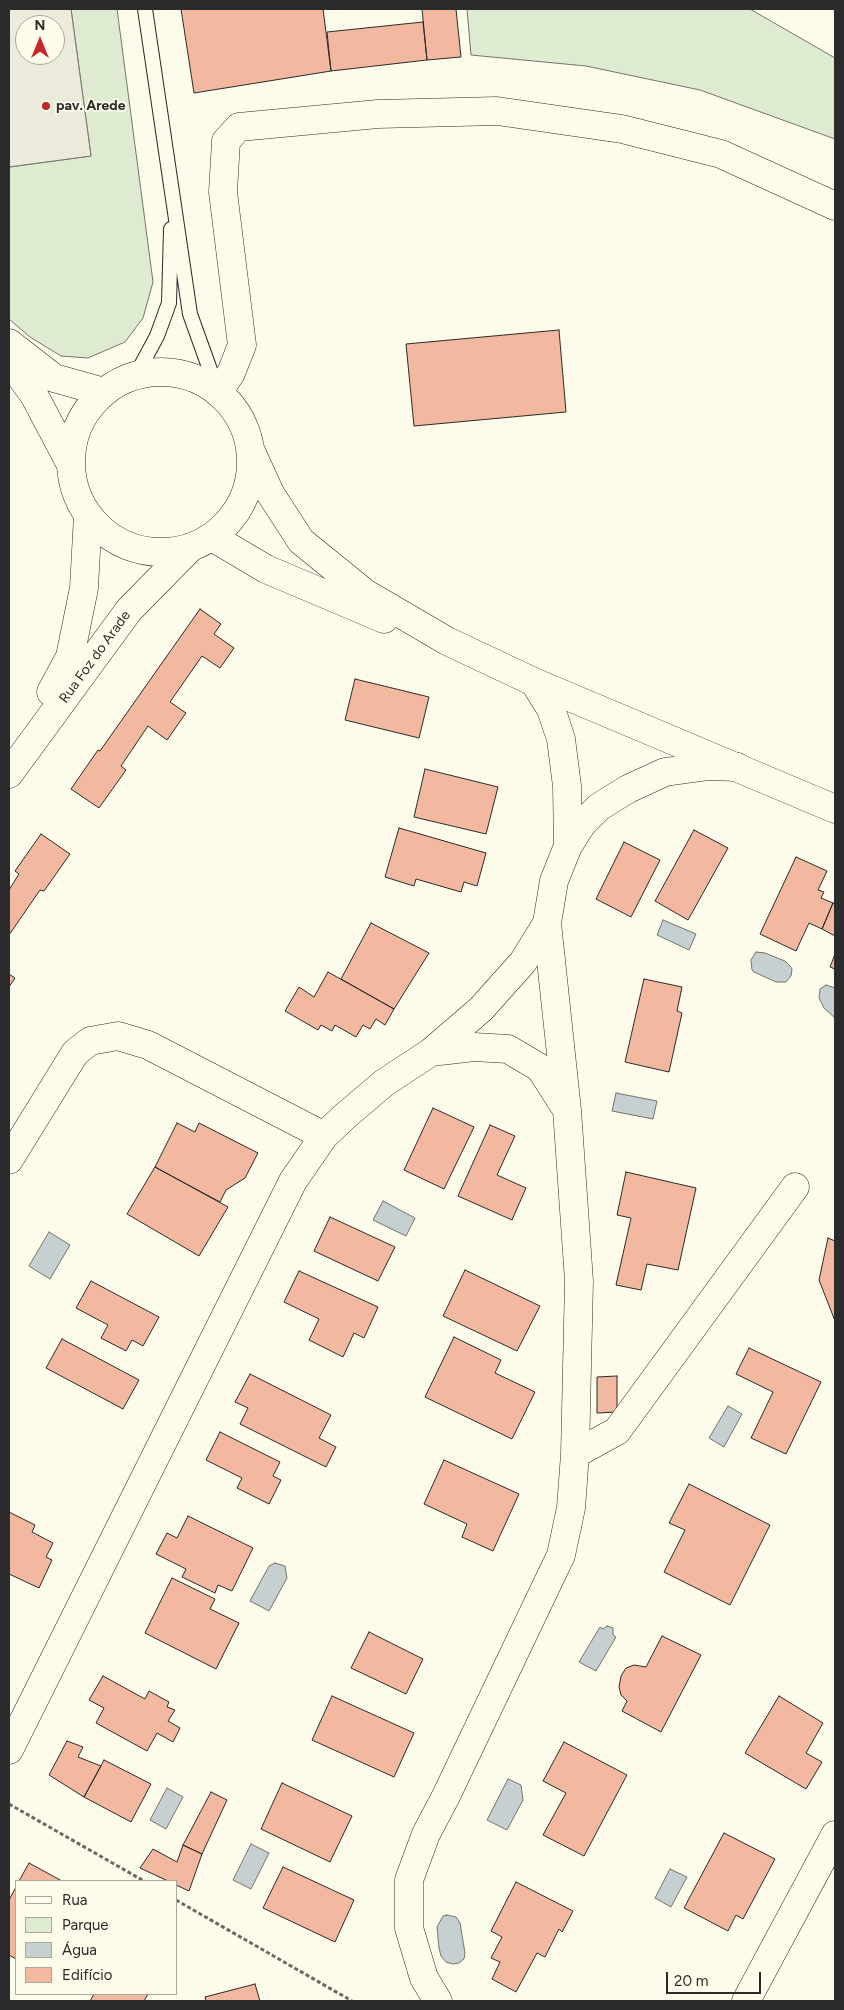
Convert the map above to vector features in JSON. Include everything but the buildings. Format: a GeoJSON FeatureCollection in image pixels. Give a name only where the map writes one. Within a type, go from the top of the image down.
{"type":"FeatureCollection","features":[{"type":"Feature","properties":{"kind":"street"},"geometry":{"type":"LineString","coordinates":[[218,392],[231,373],[242,345],[223,192],[226,141],[239,127],[378,114],[497,111],[622,129],[721,154],[835,206]]}},
{"type":"Feature","properties":{"kind":"street"},"geometry":{"type":"LineString","coordinates":[[9,343],[54,378],[104,392]]}},
{"type":"Feature","properties":{"kind":"street","name":"Rua Foz do Arade"},"geometry":{"type":"LineString","coordinates":[[9,361],[34,395],[70,463],[75,489],[88,515],[108,535],[134,548],[162,552],[201,542]]}},
{"type":"Feature","properties":{"kind":"street","name":"Rua Foz do Arade"},"geometry":{"type":"LineString","coordinates":[[9,772],[129,610],[201,542],[230,520],[245,496],[251,468],[246,430],[232,405],[218,392],[193,378],[174,373],[155,372],[136,375],[119,382],[104,392],[89,408],[79,424],[73,442],[70,463]]}},
{"type":"Feature","properties":{"kind":"street"},"geometry":{"type":"LineString","coordinates":[[250,449],[270,493],[301,541],[366,593],[447,641],[534,682],[737,766],[835,809]]}},
{"type":"Feature","properties":{"kind":"street","name":"Rua Foz do Arade"},"geometry":{"type":"LineString","coordinates":[[9,772],[70,657],[84,588],[88,515]]}},
{"type":"Feature","properties":{"kind":"street"},"geometry":{"type":"LineString","coordinates":[[201,542],[396,624],[447,641]]}},
{"type":"Feature","properties":{"kind":"street"},"geometry":{"type":"LineString","coordinates":[[534,682],[551,709],[561,739],[566,786],[568,846]]}},
{"type":"Feature","properties":{"kind":"street"},"geometry":{"type":"LineString","coordinates":[[438,2001],[424,1978],[409,1928],[409,1880],[426,1834],[561,1555],[571,1508],[575,1454],[579,1281],[566,1110],[547,923],[554,881],[568,846],[582,824],[599,807],[628,789],[665,772],[709,766],[737,766]]}},
{"type":"Feature","properties":{"kind":"street"},"geometry":{"type":"LineString","coordinates":[[9,1750],[292,1181],[324,1136],[384,1083],[431,1052],[481,1009],[523,962],[547,923]]}},
{"type":"Feature","properties":{"kind":"street"},"geometry":{"type":"LineString","coordinates":[[9,1160],[75,1054],[90,1041],[118,1036],[148,1045],[324,1136]]}},
{"type":"Feature","properties":{"kind":"street"},"geometry":{"type":"LineString","coordinates":[[431,1052],[474,1047],[508,1049],[540,1068],[566,1110]]}},
{"type":"Feature","properties":{"kind":"street"},"geometry":{"type":"LineString","coordinates":[[575,1454],[617,1431],[795,1187]]}},
{"type":"Feature","properties":{"kind":"street"},"geometry":{"type":"LineString","coordinates":[[746,2001],[835,1835]]}},
{"type":"Feature","properties":{"kind":"lane"},"geometry":{"type":"LineString","coordinates":[[145,9],[190,314],[218,392]]}},
{"type":"Feature","properties":{"kind":"lane"},"geometry":{"type":"LineString","coordinates":[[136,375],[157,336],[169,303],[172,195]]}},
{"type":"Feature","properties":{"kind":"path"},"geometry":{"type":"LineString","coordinates":[[9,1804],[142,1880]]}},
{"type":"Feature","properties":{"kind":"path"},"geometry":{"type":"LineString","coordinates":[[178,1901],[352,2001]]}},
{"type":"Feature","properties":{"kind":"green space"},"geometry":{"type":"Polygon","coordinates":[[[71,9],[117,9],[153,282],[143,318],[125,342],[88,358],[61,356],[30,337],[9,319],[9,167],[91,156],[71,9]]]}},
{"type":"Feature","properties":{"kind":"green space"},"geometry":{"type":"Polygon","coordinates":[[[467,9],[750,9],[835,58],[835,139],[700,90],[586,66],[471,55],[467,9]]]}},
{"type":"Feature","properties":{"kind":"shaded area","name":"pav. Arede"},"geometry":{"type":"Polygon","coordinates":[[[9,9],[71,9],[91,156],[9,167],[9,9]]]}},
{"type":"Feature","properties":{"kind":"water"},"geometry":{"type":"Polygon","coordinates":[[[663,920],[696,934],[689,950],[657,935],[663,920]]]}},
{"type":"Feature","properties":{"kind":"water"},"geometry":{"type":"Polygon","coordinates":[[[756,952],[765,953],[785,961],[792,969],[791,976],[786,982],[776,982],[754,972],[751,960],[756,952]]]}},
{"type":"Feature","properties":{"kind":"water"},"geometry":{"type":"Polygon","coordinates":[[[826,985],[835,988],[835,1018],[824,1008],[819,998],[820,989],[826,985]]]}},
{"type":"Feature","properties":{"kind":"water"},"geometry":{"type":"Polygon","coordinates":[[[616,1093],[657,1101],[653,1119],[612,1111],[616,1093]]]}},
{"type":"Feature","properties":{"kind":"water"},"geometry":{"type":"Polygon","coordinates":[[[383,1201],[415,1218],[406,1236],[373,1220],[383,1201]]]}},
{"type":"Feature","properties":{"kind":"water"},"geometry":{"type":"Polygon","coordinates":[[[49,1232],[70,1245],[50,1279],[29,1266],[49,1232]]]}},
{"type":"Feature","properties":{"kind":"water"},"geometry":{"type":"Polygon","coordinates":[[[728,1406],[742,1414],[724,1447],[709,1438],[728,1406]]]}},
{"type":"Feature","properties":{"kind":"water"},"geometry":{"type":"Polygon","coordinates":[[[275,1563],[285,1566],[287,1578],[269,1611],[250,1601],[269,1566],[275,1563]]]}},
{"type":"Feature","properties":{"kind":"water"},"geometry":{"type":"Polygon","coordinates":[[[607,1626],[613,1628],[613,1635],[616,1637],[596,1671],[579,1662],[600,1627],[603,1629],[607,1626]]]}},
{"type":"Feature","properties":{"kind":"water"},"geometry":{"type":"Polygon","coordinates":[[[508,1779],[521,1785],[523,1800],[507,1830],[487,1820],[508,1779]]]}},
{"type":"Feature","properties":{"kind":"water"},"geometry":{"type":"Polygon","coordinates":[[[167,1788],[183,1797],[166,1829],[150,1820],[167,1788]]]}},
{"type":"Feature","properties":{"kind":"water"},"geometry":{"type":"Polygon","coordinates":[[[251,1844],[269,1853],[251,1889],[233,1880],[251,1844]]]}},
{"type":"Feature","properties":{"kind":"water"},"geometry":{"type":"Polygon","coordinates":[[[670,1869],[687,1877],[671,1907],[655,1898],[670,1869]]]}},
{"type":"Feature","properties":{"kind":"water"},"geometry":{"type":"Polygon","coordinates":[[[443,1916],[456,1917],[460,1923],[465,1953],[464,1959],[459,1963],[446,1962],[441,1956],[439,1948],[437,1927],[443,1916]]]}},
{"type":"Feature","properties":{"kind":"place","name":"pav. Arede"},"geometry":{"type":"Point","coordinates":[46,106]}}]}
